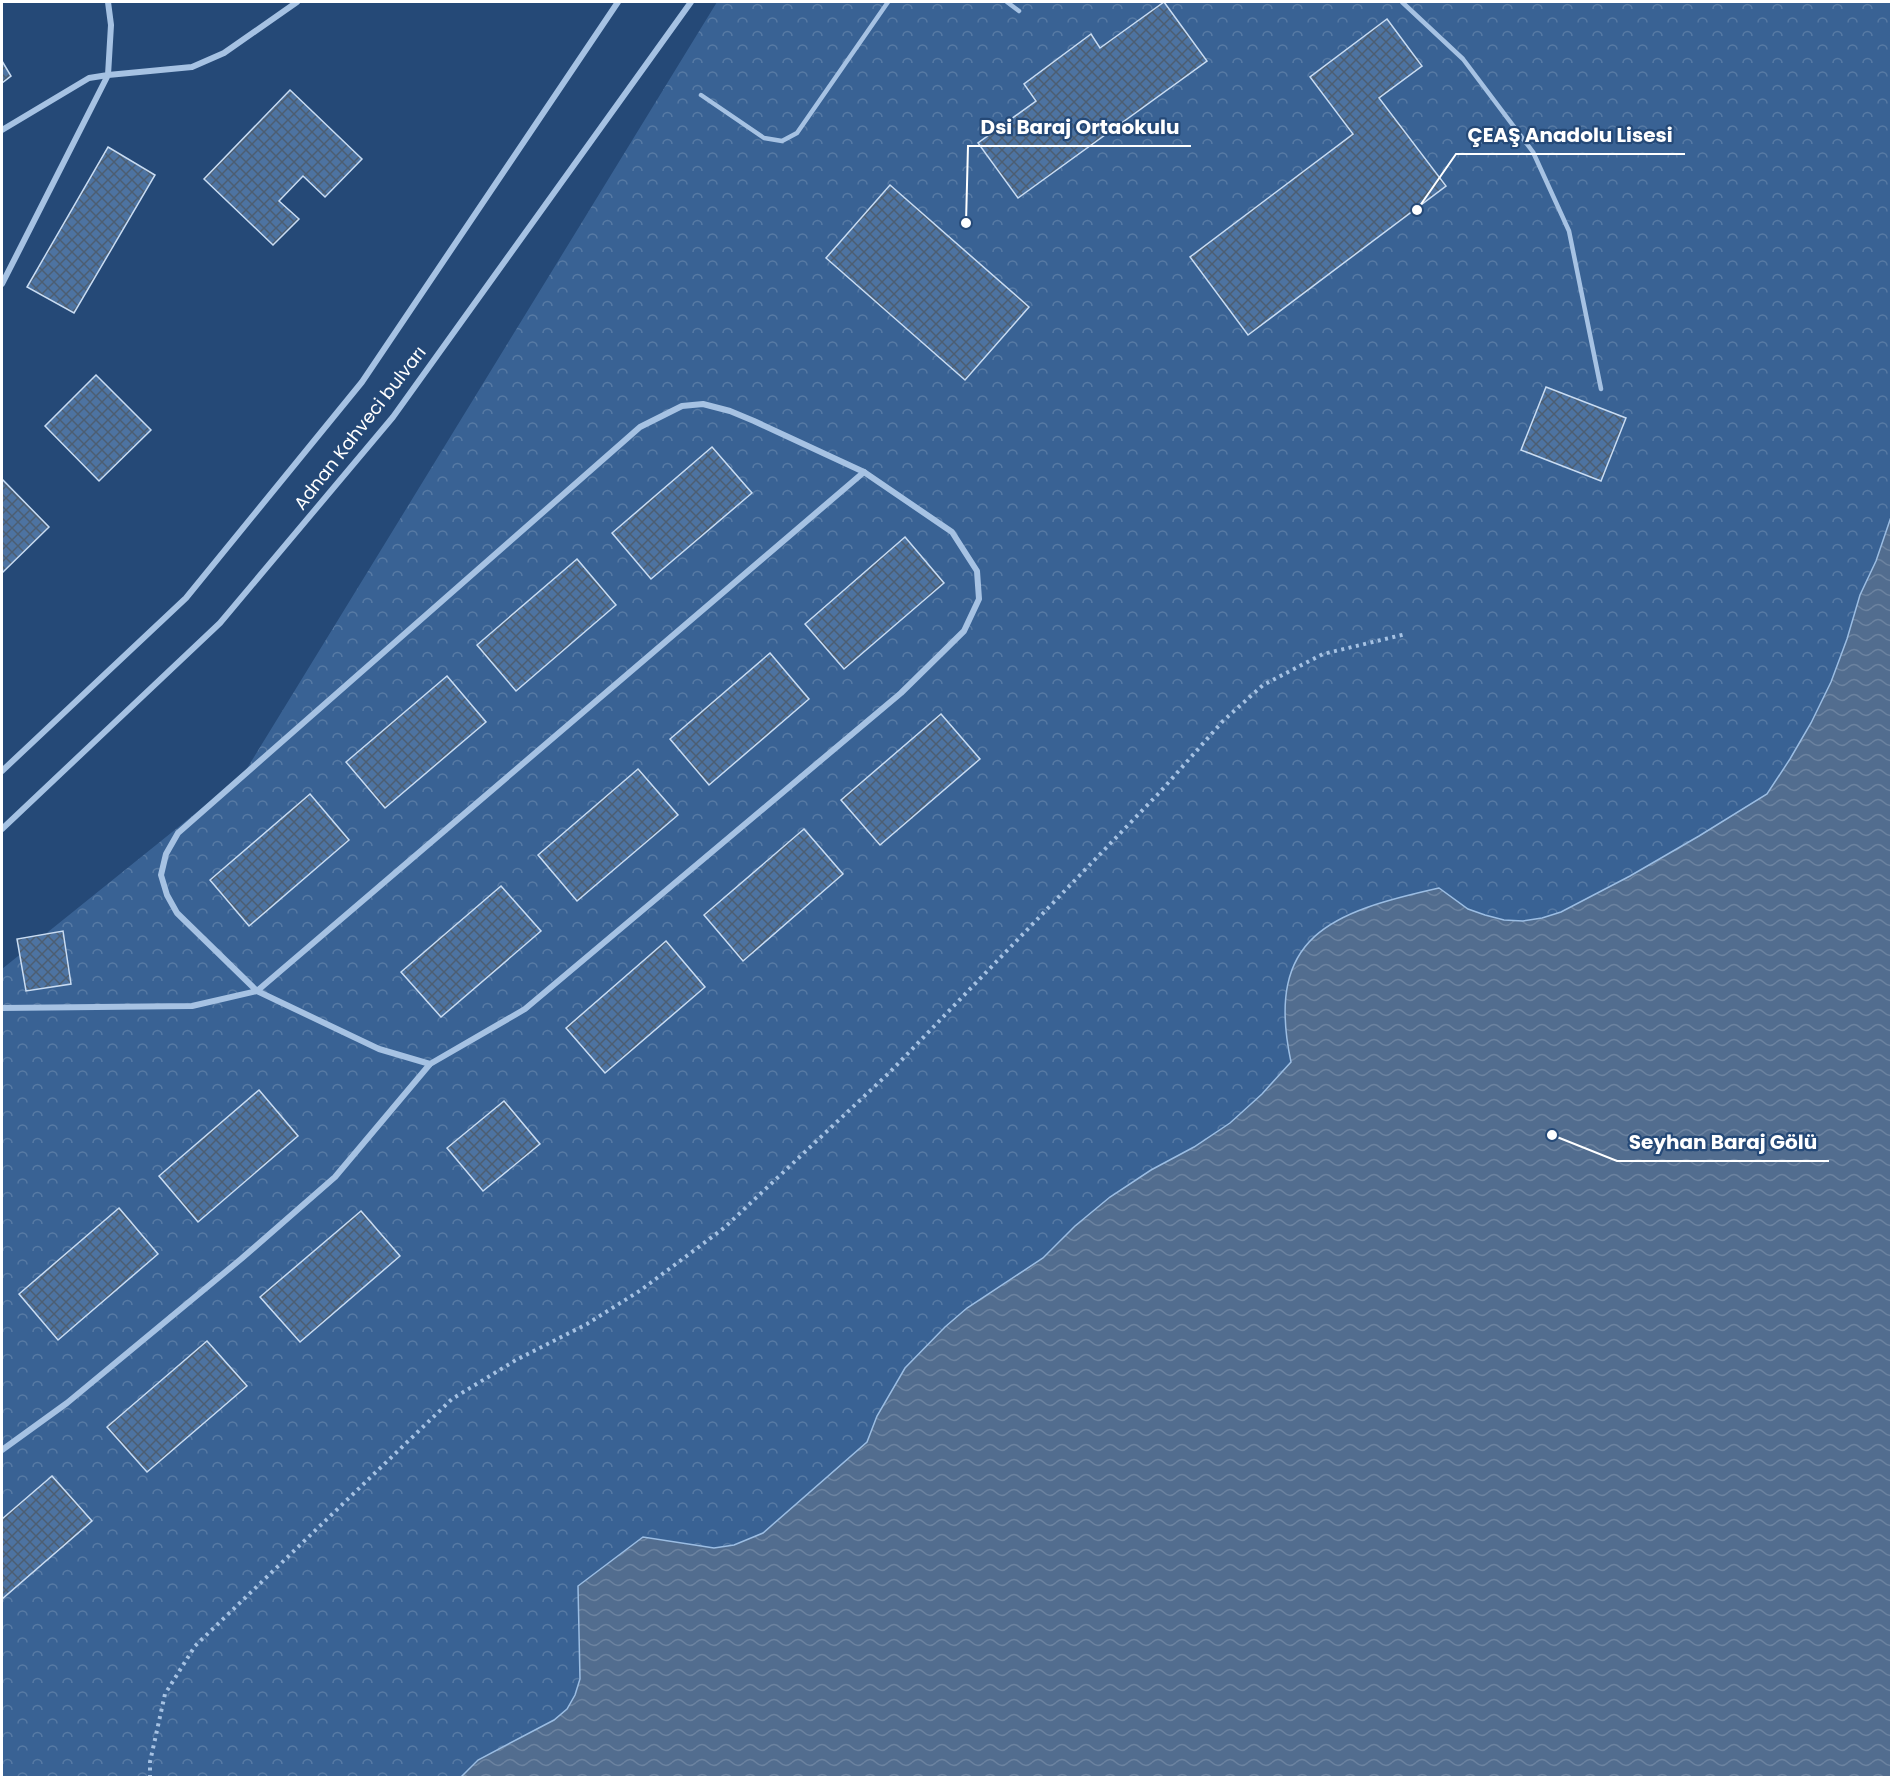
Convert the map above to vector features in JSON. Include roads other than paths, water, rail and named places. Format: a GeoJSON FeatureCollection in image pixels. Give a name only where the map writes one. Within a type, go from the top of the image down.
{"type":"FeatureCollection","features":[{"type":"Feature","properties":{"kind":"street"},"geometry":{"type":"LineString","coordinates":[[2,284],[108,75],[111,25],[108,2]]}},
{"type":"Feature","properties":{"kind":"street"},"geometry":{"type":"LineString","coordinates":[[2,130],[90,78],[192,67],[224,53],[297,2]]}},
{"type":"Feature","properties":{"kind":"street","name":"Adnan Kahveci bulvarı"},"geometry":{"type":"LineString","coordinates":[[2,771],[186,598],[355,391],[618,2]]}},
{"type":"Feature","properties":{"kind":"street","name":"Adnan Kahveci bulvarı"},"geometry":{"type":"LineString","coordinates":[[2,829],[220,623],[393,417],[691,2]]}},
{"type":"Feature","properties":{"kind":"street"},"geometry":{"type":"LineString","coordinates":[[2,1450],[67,1403],[241,1259],[335,1177],[430,1064],[525,1009],[901,693],[964,631],[979,599],[977,571],[952,532],[864,472],[730,411],[703,404],[682,406],[640,427],[178,833],[166,854],[161,875],[167,896],[177,913],[257,992],[379,1049],[430,1064]]}},
{"type":"Feature","properties":{"kind":"street"},"geometry":{"type":"LineString","coordinates":[[2,1008],[192,1006],[257,992],[864,472]]}},
{"type":"Feature","properties":{"kind":"lane"},"geometry":{"type":"LineString","coordinates":[[701,95],[764,138],[782,141],[797,134],[888,2]]}},
{"type":"Feature","properties":{"kind":"lane"},"geometry":{"type":"LineString","coordinates":[[1007,2],[1019,11]]}},
{"type":"Feature","properties":{"kind":"lane"},"geometry":{"type":"LineString","coordinates":[[1402,2],[1463,59],[1533,152],[1569,231],[1601,389]]}},
{"type":"Feature","properties":{"kind":"water"},"geometry":{"type":"Polygon","coordinates":[[[1891,517],[1891,1777],[461,1777],[478,1760],[554,1720],[567,1709],[580,1679],[578,1586],[643,1537],[714,1548],[734,1545],[763,1533],[867,1442],[877,1416],[905,1368],[945,1327],[967,1308],[1043,1258],[1075,1226],[1110,1197],[1230,1123],[1262,1094],[1291,1062],[1285,1019],[1288,985],[1298,957],[1315,936],[1338,920],[1367,907],[1439,888],[1468,909],[1485,915],[1504,920],[1523,921],[1542,918],[1561,912],[1630,876],[1767,794],[1811,723],[1831,682],[1860,595],[1876,561],[1891,517]]]}},
{"type":"Feature","properties":{"kind":"place","name":"ÇEAŞ Anadolu Lisesi"},"geometry":{"type":"Point","coordinates":[1417,210]}},
{"type":"Feature","properties":{"kind":"place","name":"Dsi Baraj Ortaokulu"},"geometry":{"type":"Point","coordinates":[966,223]}},
{"type":"Feature","properties":{"kind":"place","name":"Seyhan Baraj Gölü"},"geometry":{"type":"Point","coordinates":[1552,1135]}}]}
